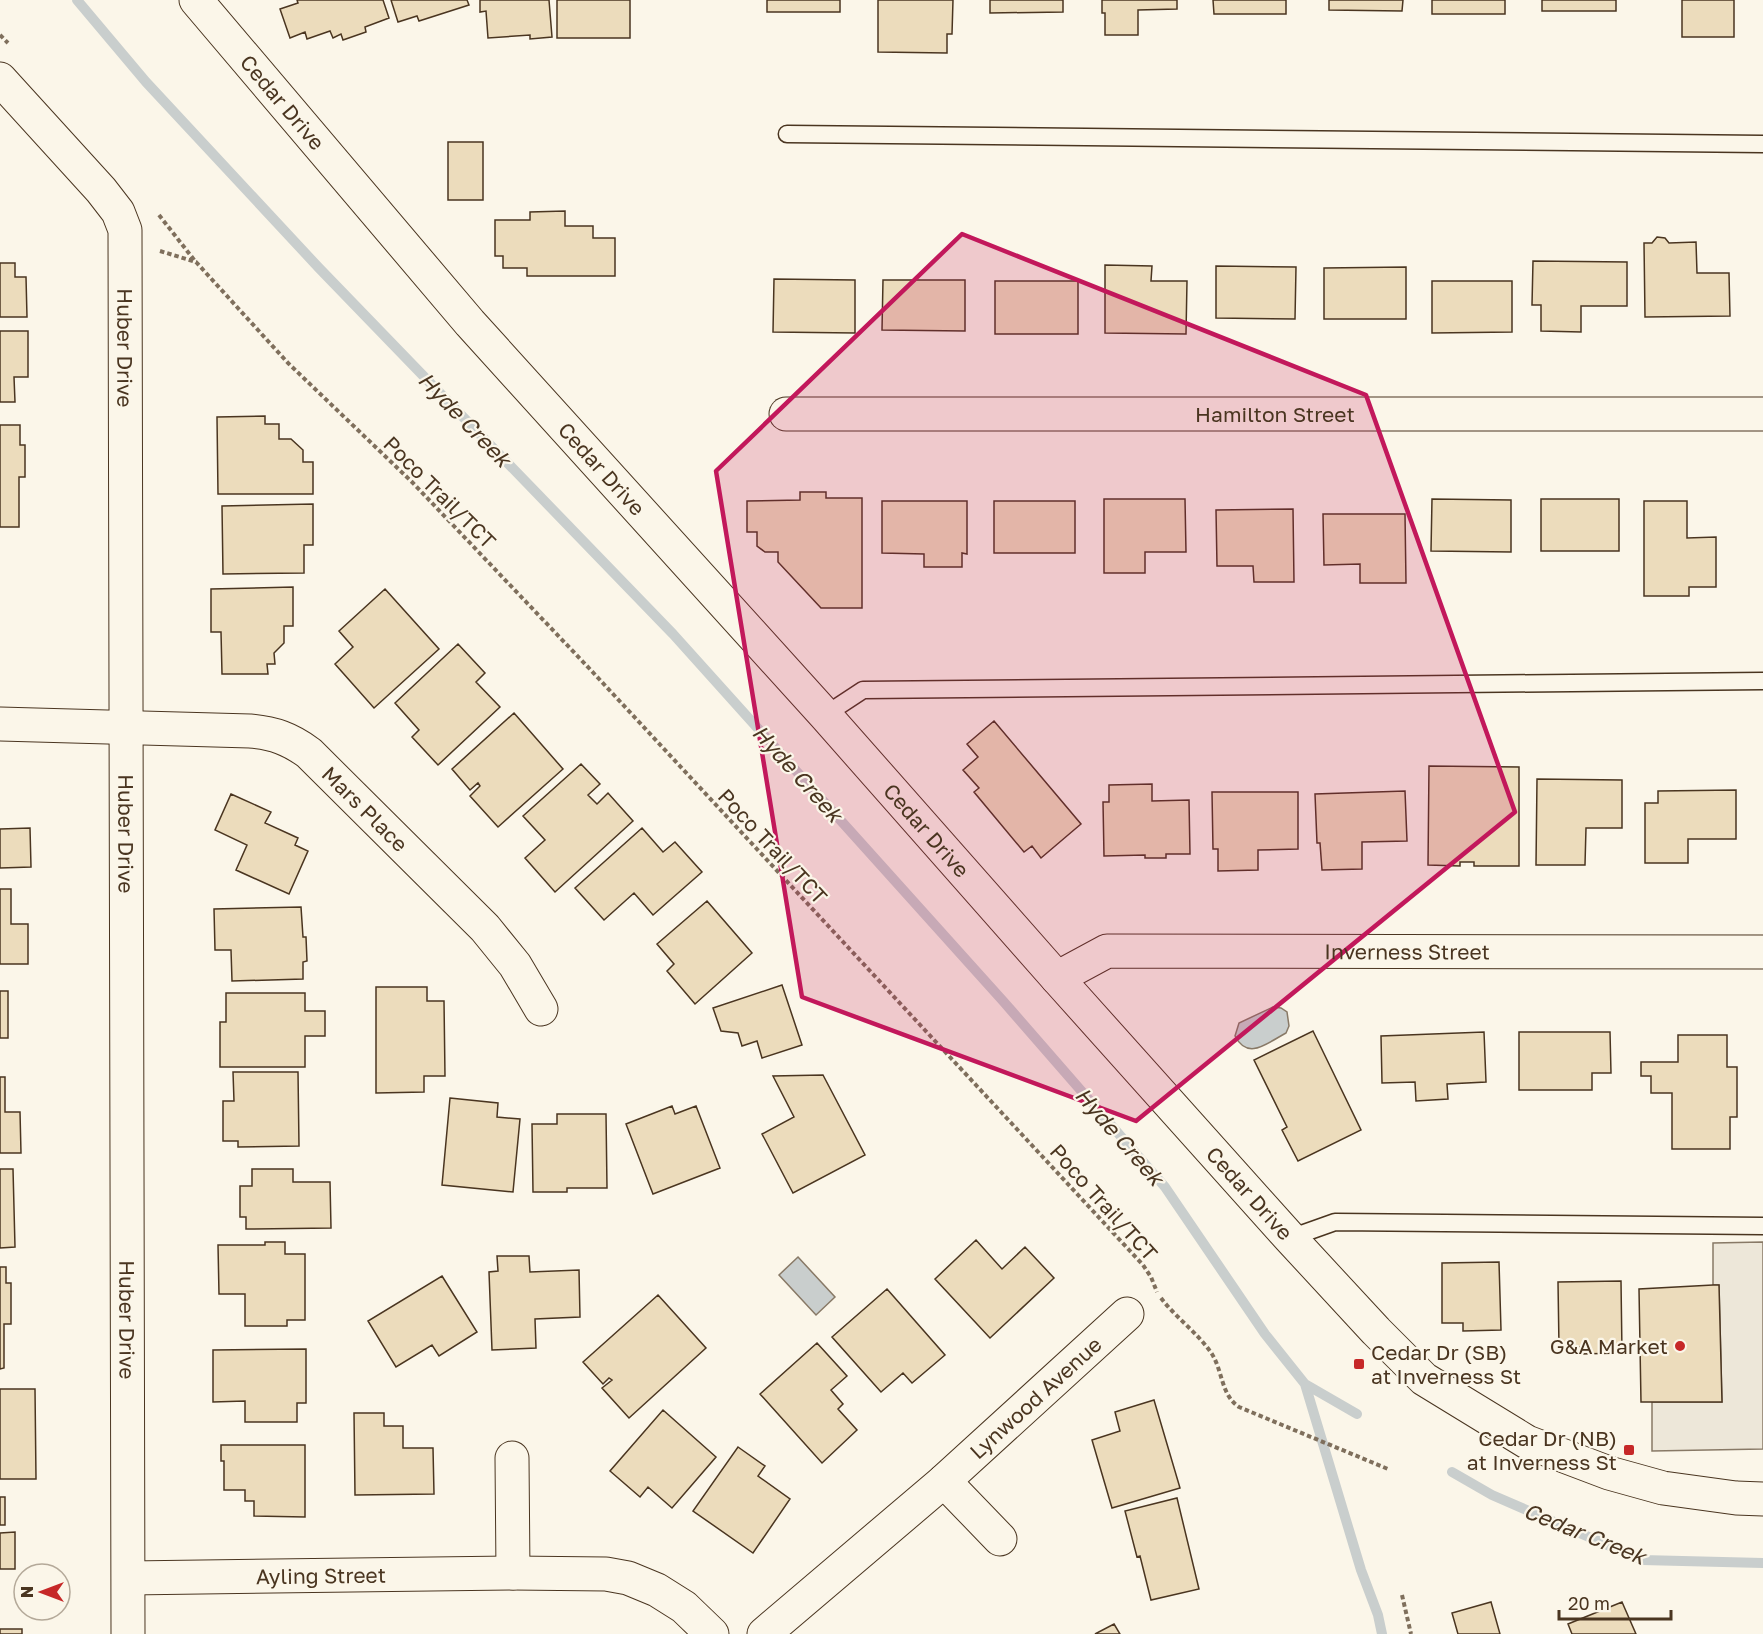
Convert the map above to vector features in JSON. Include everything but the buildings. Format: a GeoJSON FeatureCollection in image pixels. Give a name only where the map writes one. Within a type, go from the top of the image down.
{"type":"FeatureCollection","features":[{"type":"Feature","properties":{"kind":"street","name":"Cedar Drive"},"geometry":{"type":"LineString","coordinates":[[196,0],[470,323],[825,715],[1290,1238],[1424,1379],[1527,1442],[1609,1473],[1663,1488],[1736,1498],[1763,1499]]}},
{"type":"Feature","properties":{"kind":"street","name":"Huber Drive"},"geometry":{"type":"LineString","coordinates":[[0,79],[113,205],[122,221],[125,240],[128,1634]]}},
{"type":"Feature","properties":{"kind":"street","name":"Hamilton Street"},"geometry":{"type":"LineString","coordinates":[[786,414],[1763,414]]}},
{"type":"Feature","properties":{"kind":"street","name":"Mars Place"},"geometry":{"type":"LineString","coordinates":[[0,724],[266,732],[286,738],[298,745],[317,762],[485,928],[515,965],[541,1009]]}},
{"type":"Feature","properties":{"kind":"street","name":"Inverness Street"},"geometry":{"type":"LineString","coordinates":[[1057,978],[1107,951],[1763,952]]}},
{"type":"Feature","properties":{"kind":"street","name":"Lynwood Avenue"},"geometry":{"type":"LineString","coordinates":[[764,1634],[944,1481],[1127,1314]]}},
{"type":"Feature","properties":{"kind":"street"},"geometry":{"type":"LineString","coordinates":[[512,1458],[513,1573]]}},
{"type":"Feature","properties":{"kind":"street"},"geometry":{"type":"LineString","coordinates":[[944,1481],[1000,1539]]}},
{"type":"Feature","properties":{"kind":"street","name":"Ayling Street"},"geometry":{"type":"LineString","coordinates":[[129,1578],[587,1573],[628,1578],[657,1590],[698,1618],[712,1634]]}},
{"type":"Feature","properties":{"kind":"lane"},"geometry":{"type":"LineString","coordinates":[[787,134],[1763,144]]}},
{"type":"Feature","properties":{"kind":"lane"},"geometry":{"type":"LineString","coordinates":[[825,715],[863,690],[1763,681]]}},
{"type":"Feature","properties":{"kind":"lane"},"geometry":{"type":"LineString","coordinates":[[1290,1238],[1335,1222],[1763,1226]]}},
{"type":"Feature","properties":{"kind":"path","name":"Poco Trail/TCT"},"geometry":{"type":"LineString","coordinates":[[125,240],[196,262],[288,363],[411,482],[505,580],[1143,1265],[1165,1303],[1198,1336],[1213,1356],[1230,1401],[1239,1407],[1388,1470]]}},
{"type":"Feature","properties":{"kind":"path"},"geometry":{"type":"LineString","coordinates":[[1402,1595],[1411,1634]]}},
{"type":"Feature","properties":{"kind":"highlighted area"},"geometry":{"type":"Polygon","coordinates":[[[962,234],[1366,395],[1515,812],[1136,1121],[802,997],[716,471],[962,234]]]}},
{"type":"Feature","properties":{"kind":"shaded area"},"geometry":{"type":"Polygon","coordinates":[[[1273,1007],[1287,1012],[1289,1026],[1286,1033],[1258,1048],[1252,1049],[1240,1043],[1235,1036],[1239,1023],[1273,1007]]]}},
{"type":"Feature","properties":{"kind":"shaded area"},"geometry":{"type":"Polygon","coordinates":[[[1763,1242],[1763,1449],[1652,1451],[1652,1402],[1722,1402],[1719,1285],[1713,1285],[1713,1243],[1763,1242]]]}},
{"type":"Feature","properties":{"kind":"shaded area"},"geometry":{"type":"Polygon","coordinates":[[[798,1257],[835,1297],[816,1315],[779,1275],[798,1257]]]}},
{"type":"Feature","properties":{"kind":"waterway","name":"Hyde Creek"},"geometry":{"type":"LineString","coordinates":[[77,0],[146,82],[319,268],[673,634],[1003,1001],[1165,1187],[1265,1334],[1305,1384],[1382,1634]]}},
{"type":"Feature","properties":{"kind":"waterway","name":"Cedar Creek"},"geometry":{"type":"LineString","coordinates":[[1305,1384],[1357,1414]]}},
{"type":"Feature","properties":{"kind":"waterway","name":"Cedar Creek"},"geometry":{"type":"LineString","coordinates":[[1452,1472],[1492,1495],[1642,1560],[1763,1563]]}},
{"type":"Feature","properties":{"kind":"place","name":"G&A Market"},"geometry":{"type":"Point","coordinates":[1680,1346]}},
{"type":"Feature","properties":{"kind":"place","name":"Cedar Dr (SB) at Inverness St"},"geometry":{"type":"Point","coordinates":[1359,1364]}},
{"type":"Feature","properties":{"kind":"place","name":"Cedar Dr (NB) at Inverness St"},"geometry":{"type":"Point","coordinates":[1629,1450]}}]}
